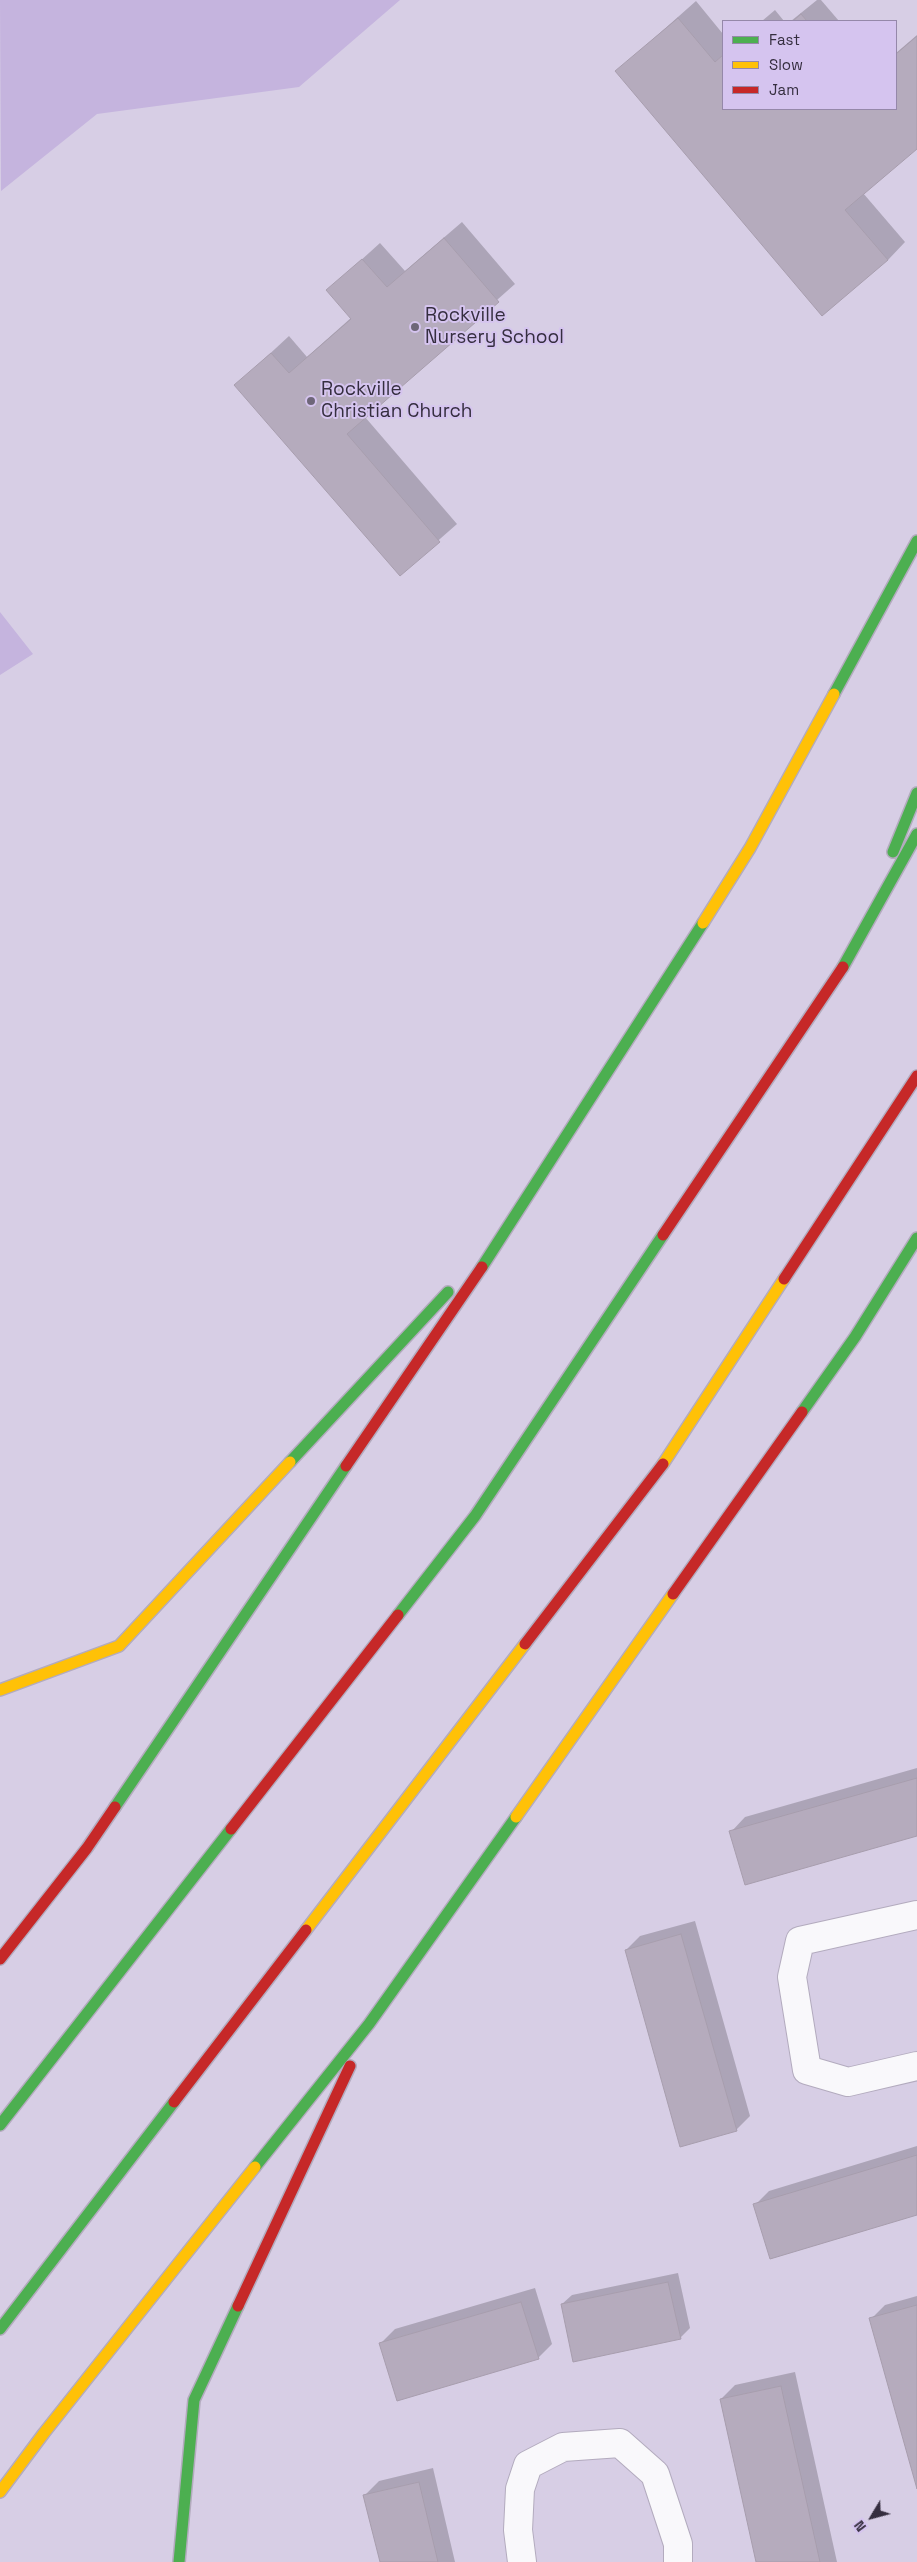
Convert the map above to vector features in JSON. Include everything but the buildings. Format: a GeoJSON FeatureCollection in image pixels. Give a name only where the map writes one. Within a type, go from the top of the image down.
{"type":"FeatureCollection","features":[{"type":"Feature","properties":{"kind":"highway"},"geometry":{"type":"LineString","coordinates":[[0,1959],[87,1848],[509,1226],[750,848],[917,541]]}},
{"type":"Feature","properties":{"kind":"highway"},"geometry":{"type":"LineString","coordinates":[[849,958],[917,793]]}},
{"type":"Feature","properties":{"kind":"highway"},"geometry":{"type":"LineString","coordinates":[[0,2125],[475,1516],[849,958],[917,834]]}},
{"type":"Feature","properties":{"kind":"highway"},"geometry":{"type":"LineString","coordinates":[[0,2329],[670,1454],[917,1076]]}},
{"type":"Feature","properties":{"kind":"highway"},"geometry":{"type":"LineString","coordinates":[[0,1690],[119,1646],[509,1226]]}},
{"type":"Feature","properties":{"kind":"highway"},"geometry":{"type":"LineString","coordinates":[[0,2492],[50,2425],[370,2024],[855,1337],[917,1238]]}},
{"type":"Feature","properties":{"kind":"highway"},"geometry":{"type":"LineString","coordinates":[[179,2562],[194,2400],[370,2024]]}},
{"type":"Feature","properties":{"kind":"street"},"geometry":{"type":"LineString","coordinates":[[917,1915],[800,1941],[792,1978],[807,2070],[848,2082],[917,2066]]}},
{"type":"Feature","properties":{"kind":"street"},"geometry":{"type":"LineString","coordinates":[[522,2562],[518,2530],[520,2490],[528,2465],[564,2447],[620,2443],[655,2474],[678,2544],[678,2562]]}},
{"type":"Feature","properties":{"kind":"shaded area"},"geometry":{"type":"Polygon","coordinates":[[[0,0],[400,0],[299,87],[97,114],[1,191],[0,0]]]}},
{"type":"Feature","properties":{"kind":"shaded area"},"geometry":{"type":"Polygon","coordinates":[[[0,612],[33,654],[0,675],[0,612]]]}},
{"type":"Feature","properties":{"kind":"traffic: fast"},"geometry":{"type":"LineString","coordinates":[[834,694],[917,541]]}},
{"type":"Feature","properties":{"kind":"traffic: fast"},"geometry":{"type":"LineString","coordinates":[[893,852],[917,793]]}},
{"type":"Feature","properties":{"kind":"traffic: fast"},"geometry":{"type":"LineString","coordinates":[[843,967],[917,834]]}},
{"type":"Feature","properties":{"kind":"traffic: fast"},"geometry":{"type":"LineString","coordinates":[[482,1267],[703,923]]}},
{"type":"Feature","properties":{"kind":"traffic: fast"},"geometry":{"type":"LineString","coordinates":[[398,1615],[475,1516],[663,1235]]}},
{"type":"Feature","properties":{"kind":"traffic: fast"},"geometry":{"type":"LineString","coordinates":[[802,1412],[855,1337],[917,1238]]}},
{"type":"Feature","properties":{"kind":"traffic: fast"},"geometry":{"type":"LineString","coordinates":[[290,1462],[448,1292]]}},
{"type":"Feature","properties":{"kind":"traffic: fast"},"geometry":{"type":"LineString","coordinates":[[115,1807],[346,1466]]}},
{"type":"Feature","properties":{"kind":"traffic: fast"},"geometry":{"type":"LineString","coordinates":[[255,2167],[369,2024],[516,1817]]}},
{"type":"Feature","properties":{"kind":"traffic: fast"},"geometry":{"type":"LineString","coordinates":[[0,2125],[231,1829]]}},
{"type":"Feature","properties":{"kind":"traffic: fast"},"geometry":{"type":"LineString","coordinates":[[0,2329],[174,2102]]}},
{"type":"Feature","properties":{"kind":"traffic: fast"},"geometry":{"type":"LineString","coordinates":[[179,2562],[194,2400],[238,2306]]}},
{"type":"Feature","properties":{"kind":"traffic: slow"},"geometry":{"type":"LineString","coordinates":[[703,923],[750,848],[834,694]]}},
{"type":"Feature","properties":{"kind":"traffic: slow"},"geometry":{"type":"LineString","coordinates":[[663,1464],[784,1279]]}},
{"type":"Feature","properties":{"kind":"traffic: slow"},"geometry":{"type":"LineString","coordinates":[[0,1690],[119,1646],[290,1462]]}},
{"type":"Feature","properties":{"kind":"traffic: slow"},"geometry":{"type":"LineString","coordinates":[[516,1817],[673,1594]]}},
{"type":"Feature","properties":{"kind":"traffic: slow"},"geometry":{"type":"LineString","coordinates":[[306,1930],[525,1644]]}},
{"type":"Feature","properties":{"kind":"traffic: slow"},"geometry":{"type":"LineString","coordinates":[[0,2492],[44,2433],[255,2167]]}},
{"type":"Feature","properties":{"kind":"traffic: jam"},"geometry":{"type":"LineString","coordinates":[[663,1235],[843,967]]}},
{"type":"Feature","properties":{"kind":"traffic: jam"},"geometry":{"type":"LineString","coordinates":[[784,1279],[917,1076]]}},
{"type":"Feature","properties":{"kind":"traffic: jam"},"geometry":{"type":"LineString","coordinates":[[346,1466],[482,1267]]}},
{"type":"Feature","properties":{"kind":"traffic: jam"},"geometry":{"type":"LineString","coordinates":[[673,1594],[802,1412]]}},
{"type":"Feature","properties":{"kind":"traffic: jam"},"geometry":{"type":"LineString","coordinates":[[525,1644],[663,1464]]}},
{"type":"Feature","properties":{"kind":"traffic: jam"},"geometry":{"type":"LineString","coordinates":[[231,1829],[398,1615]]}},
{"type":"Feature","properties":{"kind":"traffic: jam"},"geometry":{"type":"LineString","coordinates":[[0,1959],[87,1848],[115,1807]]}},
{"type":"Feature","properties":{"kind":"traffic: jam"},"geometry":{"type":"LineString","coordinates":[[174,2102],[306,1930]]}},
{"type":"Feature","properties":{"kind":"traffic: jam"},"geometry":{"type":"LineString","coordinates":[[238,2306],[350,2066]]}},
{"type":"Feature","properties":{"kind":"place","name":"Rockville Nursery School"},"geometry":{"type":"Point","coordinates":[415,327]}},
{"type":"Feature","properties":{"kind":"place","name":"Rockville Christian Church"},"geometry":{"type":"Point","coordinates":[311,401]}}]}
